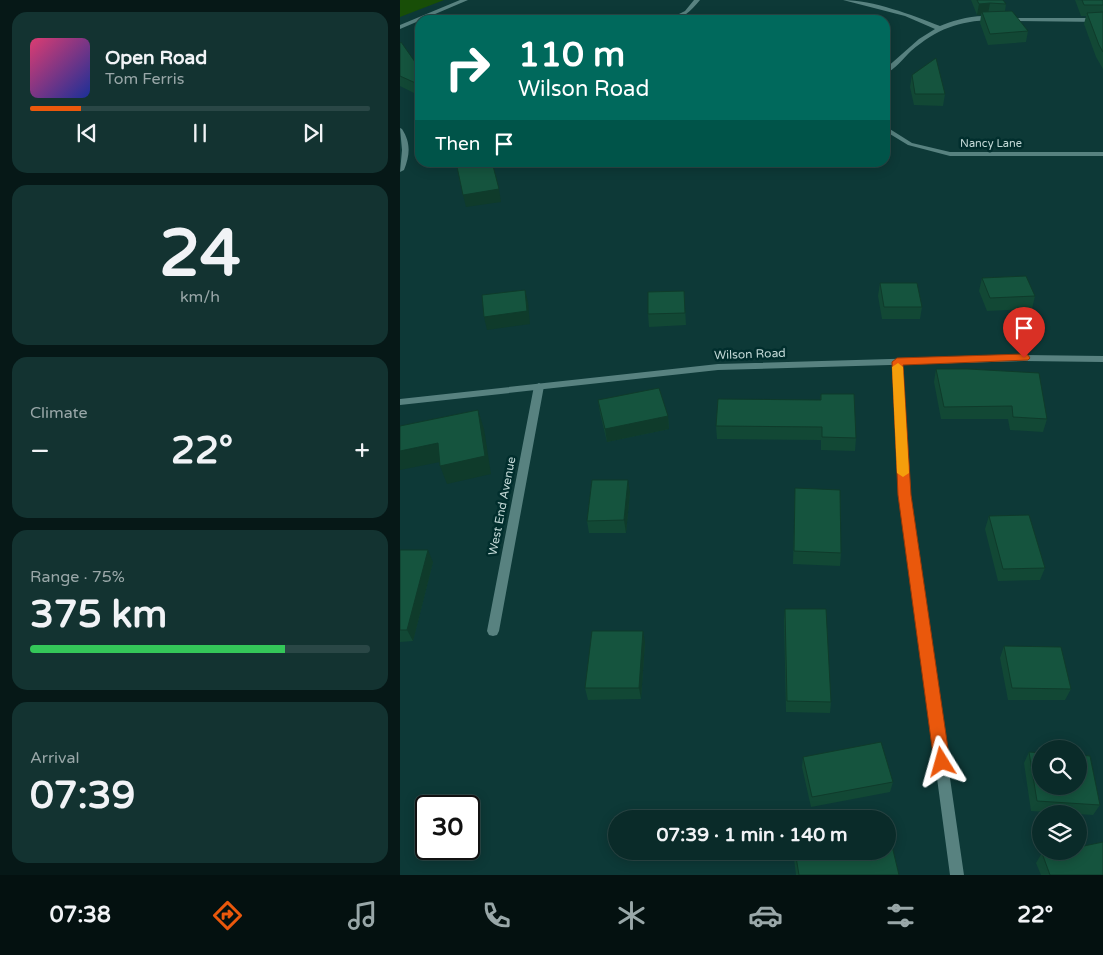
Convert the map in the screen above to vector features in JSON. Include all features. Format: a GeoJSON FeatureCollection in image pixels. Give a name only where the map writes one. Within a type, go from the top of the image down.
{"type":"FeatureCollection","features":[{"type":"Feature","properties":{"kind":"street"},"geometry":{"type":"LineString","coordinates":[[429,15],[465,0]]}},
{"type":"Feature","properties":{"kind":"street"},"geometry":{"type":"LineString","coordinates":[[681,15],[688,12],[697,0]]}},
{"type":"Feature","properties":{"kind":"street"},"geometry":{"type":"LineString","coordinates":[[846,0],[897,12],[939,28]]}},
{"type":"Feature","properties":{"kind":"street"},"geometry":{"type":"LineString","coordinates":[[890,67],[926,35],[939,28],[960,21],[979,18],[1103,20]]}},
{"type":"Feature","properties":{"kind":"street"},"geometry":{"type":"LineString","coordinates":[[400,27],[415,21]]}},
{"type":"Feature","properties":{"kind":"street"},"geometry":{"type":"LineString","coordinates":[[400,130],[404,136],[406,151],[400,170]]}},
{"type":"Feature","properties":{"kind":"street","name":"Nancy Lane"},"geometry":{"type":"LineString","coordinates":[[890,131],[910,144],[950,154],[1103,154]]}},
{"type":"Feature","properties":{"kind":"street","name":"Wilson Road"},"geometry":{"type":"LineString","coordinates":[[400,402],[718,367],[1024,358],[1103,358]]}},
{"type":"Feature","properties":{"kind":"street"},"geometry":{"type":"LineString","coordinates":[[897,362],[904,495],[958,875]]}},
{"type":"Feature","properties":{"kind":"street","name":"West End Avenue"},"geometry":{"type":"LineString","coordinates":[[493,631],[539,386]]}},
{"type":"Feature","properties":{"kind":"green space"},"geometry":{"type":"Polygon","coordinates":[[[400,0],[444,0],[400,17],[400,0]]]}},
{"type":"Feature","properties":{"kind":"building"},"geometry":{"type":"Polygon","coordinates":[[[977,0],[1003,0],[1006,4],[979,4],[977,0]]]}},
{"type":"Feature","properties":{"kind":"building"},"geometry":{"type":"Polygon","coordinates":[[[1082,0],[1103,0],[1103,5],[1084,5],[1082,0]]]}},
{"type":"Feature","properties":{"kind":"building"},"geometry":{"type":"Polygon","coordinates":[[[1012,11],[1028,31],[990,34],[982,12],[1012,11]]]}},
{"type":"Feature","properties":{"kind":"building"},"geometry":{"type":"Polygon","coordinates":[[[1103,12],[1103,52],[1087,13],[1103,12]]]}},
{"type":"Feature","properties":{"kind":"building"},"geometry":{"type":"Polygon","coordinates":[[[400,43],[415,62],[415,83],[400,76],[400,43]]]}},
{"type":"Feature","properties":{"kind":"building"},"geometry":{"type":"Polygon","coordinates":[[[936,58],[945,94],[915,94],[912,75],[936,58]]]}},
{"type":"Feature","properties":{"kind":"building"},"geometry":{"type":"Polygon","coordinates":[[[457,167],[493,167],[499,189],[463,195],[457,167]]]}},
{"type":"Feature","properties":{"kind":"building"},"geometry":{"type":"Polygon","coordinates":[[[1026,276],[1035,296],[990,298],[982,278],[1026,276]]]}},
{"type":"Feature","properties":{"kind":"building"},"geometry":{"type":"Polygon","coordinates":[[[880,283],[917,283],[922,307],[884,307],[880,283]]]}},
{"type":"Feature","properties":{"kind":"building"},"geometry":{"type":"Polygon","coordinates":[[[525,290],[527,311],[484,317],[482,295],[525,290]]]}},
{"type":"Feature","properties":{"kind":"building"},"geometry":{"type":"Polygon","coordinates":[[[684,291],[685,313],[648,314],[648,292],[684,291]]]}},
{"type":"Feature","properties":{"kind":"building"},"geometry":{"type":"Polygon","coordinates":[[[936,369],[1039,373],[1047,419],[1013,417],[1012,406],[944,407],[936,369]]]}},
{"type":"Feature","properties":{"kind":"building"},"geometry":{"type":"Polygon","coordinates":[[[659,388],[668,416],[605,429],[598,400],[659,388]]]}},
{"type":"Feature","properties":{"kind":"building"},"geometry":{"type":"Polygon","coordinates":[[[821,394],[854,394],[856,438],[822,437],[822,427],[716,426],[718,399],[821,400],[821,394]]]}},
{"type":"Feature","properties":{"kind":"building"},"geometry":{"type":"Polygon","coordinates":[[[478,410],[485,456],[440,466],[438,443],[400,451],[400,426],[478,410]]]}},
{"type":"Feature","properties":{"kind":"building"},"geometry":{"type":"Polygon","coordinates":[[[592,480],[628,480],[624,520],[587,521],[592,480]]]}},
{"type":"Feature","properties":{"kind":"building"},"geometry":{"type":"Polygon","coordinates":[[[795,488],[840,490],[841,553],[794,551],[795,488]]]}},
{"type":"Feature","properties":{"kind":"building"},"geometry":{"type":"Polygon","coordinates":[[[1029,515],[1045,568],[1003,569],[989,516],[1029,515]]]}},
{"type":"Feature","properties":{"kind":"building"},"geometry":{"type":"Polygon","coordinates":[[[400,550],[428,550],[407,630],[400,630],[400,550]]]}},
{"type":"Feature","properties":{"kind":"building"},"geometry":{"type":"Polygon","coordinates":[[[785,609],[826,609],[831,702],[787,701],[785,609]]]}},
{"type":"Feature","properties":{"kind":"building"},"geometry":{"type":"Polygon","coordinates":[[[592,631],[643,631],[639,688],[585,688],[592,631]]]}},
{"type":"Feature","properties":{"kind":"building"},"geometry":{"type":"Polygon","coordinates":[[[1004,646],[1061,647],[1071,689],[1012,688],[1004,646]]]}},
{"type":"Feature","properties":{"kind":"building"},"geometry":{"type":"Polygon","coordinates":[[[881,742],[893,782],[812,797],[803,757],[881,742]]]}},
{"type":"Feature","properties":{"kind":"building"},"geometry":{"type":"Polygon","coordinates":[[[1029,752],[1032,752],[1032,770],[1029,752]]]}},
{"type":"Feature","properties":{"kind":"building"},"geometry":{"type":"Polygon","coordinates":[[[1087,756],[1090,756],[1100,805],[1037,801],[1036,795],[1087,795],[1087,756]]]}},
{"type":"Feature","properties":{"kind":"building"},"geometry":{"type":"Polygon","coordinates":[[[1103,842],[1103,875],[1050,875],[1045,860],[1087,860],[1087,845],[1103,842]]]}},
{"type":"Feature","properties":{"kind":"building"},"geometry":{"type":"Polygon","coordinates":[[[796,860],[895,860],[899,875],[799,875],[796,860]]]}},
{"type":"Feature","properties":{"kind":"slow traffic"},"geometry":{"type":"LineString","coordinates":[[898,367],[903,473]]}},
{"type":"Feature","properties":{"kind":"route"},"geometry":{"type":"LineString","coordinates":[[942,762],[904,495],[897,362],[1024,358]]}}]}
